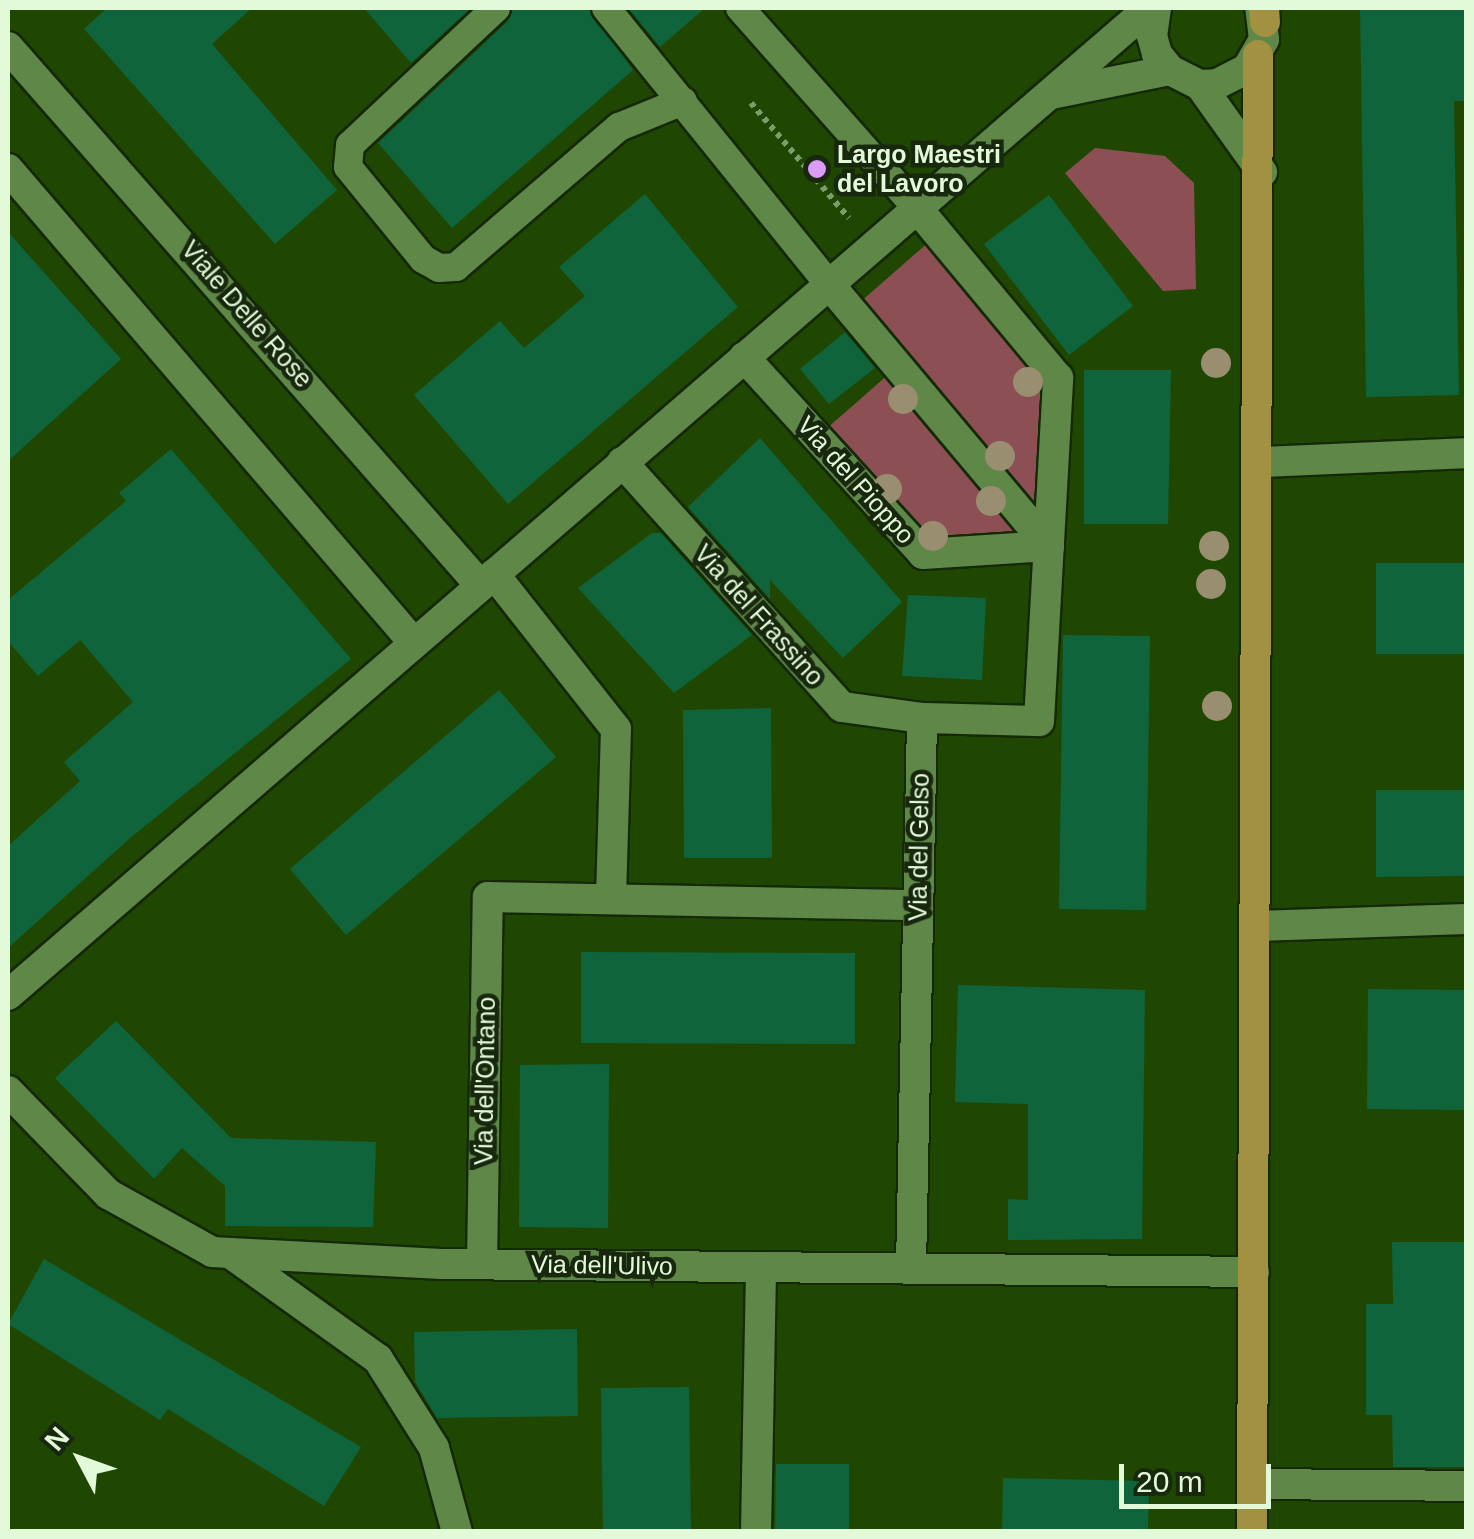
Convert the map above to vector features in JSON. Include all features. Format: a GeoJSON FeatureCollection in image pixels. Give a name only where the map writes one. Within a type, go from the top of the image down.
{"type":"FeatureCollection","features":[{"type":"Feature","properties":{"kind":"main road"},"geometry":{"type":"LineString","coordinates":[[1252,1532],[1261,462],[1262,172],[1258,56]]}},
{"type":"Feature","properties":{"kind":"street"},"geometry":{"type":"LineString","coordinates":[[1152,8],[1152,36],[1170,70]]}},
{"type":"Feature","properties":{"kind":"street"},"geometry":{"type":"LineString","coordinates":[[8,994],[916,207],[1152,8]]}},
{"type":"Feature","properties":{"kind":"street"},"geometry":{"type":"LineString","coordinates":[[1200,84],[1233,79],[1258,56],[1263,12]]}},
{"type":"Feature","properties":{"kind":"street","name":"Viale Delle Rose"},"geometry":{"type":"LineString","coordinates":[[8,47],[487,579],[616,729],[611,899]]}},
{"type":"Feature","properties":{"kind":"street"},"geometry":{"type":"LineString","coordinates":[[1048,94],[1170,70],[1200,84],[1262,172]]}},
{"type":"Feature","properties":{"kind":"street"},"geometry":{"type":"LineString","coordinates":[[8,170],[414,643]]}},
{"type":"Feature","properties":{"kind":"street"},"geometry":{"type":"LineString","coordinates":[[916,207],[1058,378],[1039,721],[922,718]]}},
{"type":"Feature","properties":{"kind":"street"},"geometry":{"type":"LineString","coordinates":[[828,284],[1049,546]]}},
{"type":"Feature","properties":{"kind":"street","name":"Via del Pioppo"},"geometry":{"type":"LineString","coordinates":[[744,357],[923,554],[1049,546]]}},
{"type":"Feature","properties":{"kind":"street"},"geometry":{"type":"LineString","coordinates":[[1261,462],[1466,453]]}},
{"type":"Feature","properties":{"kind":"street","name":"Via del Frassino"},"geometry":{"type":"LineString","coordinates":[[622,462],[842,708],[922,718]]}},
{"type":"Feature","properties":{"kind":"street","name":"Via del Gelso"},"geometry":{"type":"LineString","coordinates":[[911,1268],[922,718]]}},
{"type":"Feature","properties":{"kind":"street","name":"Via dell'Ontano"},"geometry":{"type":"LineString","coordinates":[[482,1264],[488,897],[611,899]]}},
{"type":"Feature","properties":{"kind":"street"},"geometry":{"type":"LineString","coordinates":[[611,899],[918,905]]}},
{"type":"Feature","properties":{"kind":"street"},"geometry":{"type":"LineString","coordinates":[[1257,926],[1466,919]]}},
{"type":"Feature","properties":{"kind":"street","name":"Via dell'Ulivo"},"geometry":{"type":"LineString","coordinates":[[8,1091],[108,1194],[212,1252],[482,1264],[1254,1272]]}},
{"type":"Feature","properties":{"kind":"street"},"geometry":{"type":"LineString","coordinates":[[230,1253],[378,1359],[434,1448],[457,1532]]}},
{"type":"Feature","properties":{"kind":"street"},"geometry":{"type":"LineString","coordinates":[[756,1532],[761,1267]]}},
{"type":"Feature","properties":{"kind":"street"},"geometry":{"type":"LineString","coordinates":[[1253,1484],[1466,1486]]}},
{"type":"Feature","properties":{"kind":"lane"},"geometry":{"type":"LineString","coordinates":[[496,8],[350,145],[348,168],[423,259],[439,268],[456,266],[619,127],[683,102]]}},
{"type":"Feature","properties":{"kind":"lane"},"geometry":{"type":"LineString","coordinates":[[606,8],[828,284]]}},
{"type":"Feature","properties":{"kind":"lane"},"geometry":{"type":"LineString","coordinates":[[740,8],[794,64],[916,207]]}},
{"type":"Feature","properties":{"kind":"path"},"geometry":{"type":"LineString","coordinates":[[751,103],[872,246]]}},
{"type":"Feature","properties":{"kind":"shaded area"},"geometry":{"type":"Polygon","coordinates":[[[1095,148],[1165,156],[1194,183],[1196,289],[1163,291],[1065,173],[1095,148]]]}},
{"type":"Feature","properties":{"kind":"shaded area"},"geometry":{"type":"Polygon","coordinates":[[[938,234],[1058,378],[1049,546],[923,554],[817,437],[898,366],[851,310],[938,234]]]}},
{"type":"Feature","properties":{"kind":"building"},"geometry":{"type":"Polygon","coordinates":[[[107,8],[252,8],[212,44],[337,190],[275,244],[84,29],[107,8]]]}},
{"type":"Feature","properties":{"kind":"building"},"geometry":{"type":"Polygon","coordinates":[[[364,8],[471,8],[411,63],[364,8]]]}},
{"type":"Feature","properties":{"kind":"building"},"geometry":{"type":"Polygon","coordinates":[[[513,8],[589,8],[633,70],[452,228],[378,143],[508,21],[513,8]]]}},
{"type":"Feature","properties":{"kind":"building"},"geometry":{"type":"Polygon","coordinates":[[[628,8],[705,8],[660,47],[628,8]]]}},
{"type":"Feature","properties":{"kind":"building"},"geometry":{"type":"Polygon","coordinates":[[[1360,8],[1466,8],[1466,101],[1454,101],[1459,395],[1366,397],[1360,8]]]}},
{"type":"Feature","properties":{"kind":"building"},"geometry":{"type":"Polygon","coordinates":[[[645,194],[738,307],[508,504],[414,395],[500,321],[524,348],[585,296],[559,267],[645,194]]]}},
{"type":"Feature","properties":{"kind":"building"},"geometry":{"type":"Polygon","coordinates":[[[1049,195],[1133,306],[1069,355],[984,244],[1049,195]]]}},
{"type":"Feature","properties":{"kind":"building"},"geometry":{"type":"Polygon","coordinates":[[[8,232],[121,359],[8,461],[8,232]]]}},
{"type":"Feature","properties":{"kind":"building"},"geometry":{"type":"Polygon","coordinates":[[[845,332],[875,368],[829,404],[800,369],[845,332]]]}},
{"type":"Feature","properties":{"kind":"building"},"geometry":{"type":"Polygon","coordinates":[[[1084,370],[1171,370],[1168,524],[1084,524],[1084,370]]]}},
{"type":"Feature","properties":{"kind":"building"},"geometry":{"type":"Polygon","coordinates":[[[760,438],[902,602],[843,658],[770,580],[770,599],[688,507],[760,438]]]}},
{"type":"Feature","properties":{"kind":"building"},"geometry":{"type":"Polygon","coordinates":[[[171,449],[351,659],[129,839],[8,948],[8,846],[80,781],[64,762],[133,702],[80,640],[38,676],[8,641],[8,600],[126,501],[119,493],[171,449]]]}},
{"type":"Feature","properties":{"kind":"building"},"geometry":{"type":"Polygon","coordinates":[[[652,533],[661,533],[752,635],[674,693],[578,588],[652,533]]]}},
{"type":"Feature","properties":{"kind":"building"},"geometry":{"type":"Polygon","coordinates":[[[1376,563],[1466,563],[1466,654],[1376,654],[1376,563]]]}},
{"type":"Feature","properties":{"kind":"building"},"geometry":{"type":"Polygon","coordinates":[[[908,595],[986,598],[982,680],[902,676],[908,595]]]}},
{"type":"Feature","properties":{"kind":"building"},"geometry":{"type":"Polygon","coordinates":[[[1063,635],[1150,636],[1146,910],[1059,909],[1063,635]]]}},
{"type":"Feature","properties":{"kind":"building"},"geometry":{"type":"Polygon","coordinates":[[[499,690],[556,757],[346,935],[290,869],[499,690]]]}},
{"type":"Feature","properties":{"kind":"building"},"geometry":{"type":"Polygon","coordinates":[[[771,708],[772,858],[684,858],[683,710],[771,708]]]}},
{"type":"Feature","properties":{"kind":"building"},"geometry":{"type":"Polygon","coordinates":[[[1376,790],[1466,790],[1466,876],[1376,877],[1376,790]]]}},
{"type":"Feature","properties":{"kind":"building"},"geometry":{"type":"Polygon","coordinates":[[[581,952],[855,953],[855,1044],[581,1043],[581,952]]]}},
{"type":"Feature","properties":{"kind":"building"},"geometry":{"type":"Polygon","coordinates":[[[958,985],[1145,990],[1142,1239],[1008,1240],[1008,1199],[1028,1200],[1028,1104],[955,1102],[958,985]]]}},
{"type":"Feature","properties":{"kind":"building"},"geometry":{"type":"Polygon","coordinates":[[[1368,989],[1466,990],[1466,1110],[1367,1109],[1368,989]]]}},
{"type":"Feature","properties":{"kind":"building"},"geometry":{"type":"Polygon","coordinates":[[[116,1021],[231,1138],[376,1142],[373,1227],[225,1226],[225,1186],[182,1148],[154,1179],[55,1078],[116,1021]]]}},
{"type":"Feature","properties":{"kind":"building"},"geometry":{"type":"Polygon","coordinates":[[[609,1064],[608,1228],[519,1227],[520,1065],[609,1064]]]}},
{"type":"Feature","properties":{"kind":"building"},"geometry":{"type":"Polygon","coordinates":[[[1392,1242],[1466,1242],[1466,1467],[1393,1467],[1392,1415],[1366,1415],[1366,1304],[1393,1304],[1392,1242]]]}},
{"type":"Feature","properties":{"kind":"building"},"geometry":{"type":"Polygon","coordinates":[[[44,1259],[361,1447],[324,1506],[168,1409],[160,1420],[8,1324],[44,1259]]]}},
{"type":"Feature","properties":{"kind":"building"},"geometry":{"type":"Polygon","coordinates":[[[577,1329],[578,1416],[437,1418],[415,1382],[414,1332],[577,1329]]]}},
{"type":"Feature","properties":{"kind":"building"},"geometry":{"type":"Polygon","coordinates":[[[689,1387],[691,1532],[603,1532],[601,1388],[689,1387]]]}},
{"type":"Feature","properties":{"kind":"building"},"geometry":{"type":"Polygon","coordinates":[[[776,1464],[849,1464],[849,1532],[775,1532],[776,1464]]]}},
{"type":"Feature","properties":{"kind":"building"},"geometry":{"type":"Polygon","coordinates":[[[1003,1478],[1149,1481],[1148,1532],[1002,1532],[1003,1478]]]}},
{"type":"Feature","properties":{"kind":"place","name":"Largo Maestri del Lavoro"},"geometry":{"type":"Point","coordinates":[817,169]}}]}
